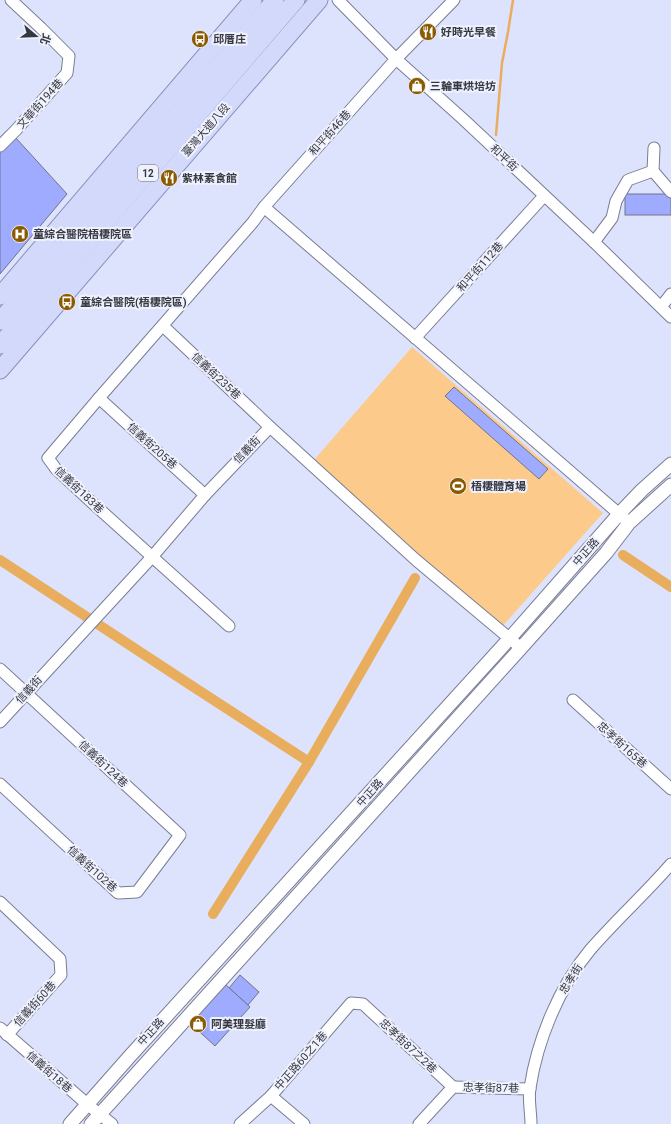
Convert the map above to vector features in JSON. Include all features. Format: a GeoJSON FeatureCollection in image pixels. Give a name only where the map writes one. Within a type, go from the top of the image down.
{"type":"FeatureCollection","features":[{"type":"Feature","properties":{"kind":"main road"},"geometry":{"type":"LineString","coordinates":[[0,296],[253,0]]}},
{"type":"Feature","properties":{"kind":"main road","name":"12"},"geometry":{"type":"LineString","coordinates":[[0,321],[274,0]]}},
{"type":"Feature","properties":{"kind":"main road","name":"臺灣大道八段"},"geometry":{"type":"LineString","coordinates":[[0,345],[296,0]]}},
{"type":"Feature","properties":{"kind":"main road","name":"臺灣大道八段"},"geometry":{"type":"LineString","coordinates":[[0,370],[319,0]]}},
{"type":"Feature","properties":{"kind":"street","name":"文華街194巷"},"geometry":{"type":"LineString","coordinates":[[0,146],[67,73],[69,56],[11,0]]}},
{"type":"Feature","properties":{"kind":"street","name":"和平街"},"geometry":{"type":"LineString","coordinates":[[338,0],[396,59],[594,242],[671,317]]}},
{"type":"Feature","properties":{"kind":"street","name":"和平街46巷"},"geometry":{"type":"LineString","coordinates":[[99,398],[254,222],[264,207],[396,59],[454,0]]}},
{"type":"Feature","properties":{"kind":"street"},"geometry":{"type":"LineString","coordinates":[[654,148],[653,171],[671,192]]}},
{"type":"Feature","properties":{"kind":"street"},"geometry":{"type":"LineString","coordinates":[[594,242],[612,218],[616,201],[628,180],[653,171]]}},
{"type":"Feature","properties":{"kind":"street","name":"和平街112巷"},"geometry":{"type":"LineString","coordinates":[[415,338],[544,196]]}},
{"type":"Feature","properties":{"kind":"street"},"geometry":{"type":"LineString","coordinates":[[264,207],[620,513],[629,523]]}},
{"type":"Feature","properties":{"kind":"street"},"geometry":{"type":"LineString","coordinates":[[661,307],[671,294]]}},
{"type":"Feature","properties":{"kind":"street","name":"信義街235巷"},"geometry":{"type":"LineString","coordinates":[[163,326],[270,427]]}},
{"type":"Feature","properties":{"kind":"street","name":"信義街205巷"},"geometry":{"type":"LineString","coordinates":[[99,398],[205,495]]}},
{"type":"Feature","properties":{"kind":"street","name":"信義街183巷"},"geometry":{"type":"LineString","coordinates":[[99,398],[48,458],[56,468],[152,557]]}},
{"type":"Feature","properties":{"kind":"street","name":"信義街"},"geometry":{"type":"LineString","coordinates":[[0,722],[152,557],[205,495],[270,427],[416,560],[522,648]]}},
{"type":"Feature","properties":{"kind":"street","name":"中正路"},"geometry":{"type":"LineString","coordinates":[[70,1124],[510,638],[620,513],[642,490],[671,464]]}},
{"type":"Feature","properties":{"kind":"street","name":"中正路"},"geometry":{"type":"LineString","coordinates":[[91,1124],[522,648],[606,553],[629,523],[671,485]]}},
{"type":"Feature","properties":{"kind":"street"},"geometry":{"type":"LineString","coordinates":[[152,557],[229,626]]}},
{"type":"Feature","properties":{"kind":"street","name":"信義街124巷"},"geometry":{"type":"LineString","coordinates":[[0,669],[180,835]]}},
{"type":"Feature","properties":{"kind":"street","name":"忠孝街165巷"},"geometry":{"type":"LineString","coordinates":[[572,700],[671,789]]}},
{"type":"Feature","properties":{"kind":"street","name":"信義街102巷"},"geometry":{"type":"LineString","coordinates":[[0,784],[118,893],[137,892],[180,835]]}},
{"type":"Feature","properties":{"kind":"street","name":"忠孝街"},"geometry":{"type":"LineString","coordinates":[[531,1124],[530,1089],[537,1054],[554,1007],[575,971],[590,951],[671,864]]}},
{"type":"Feature","properties":{"kind":"street","name":"信義街60巷"},"geometry":{"type":"LineString","coordinates":[[0,902],[60,959],[61,975],[4,1032]]}},
{"type":"Feature","properties":{"kind":"street","name":"中正路60之1巷"},"geometry":{"type":"LineString","coordinates":[[240,1124],[271,1096],[351,1003],[363,1004]]}},
{"type":"Feature","properties":{"kind":"street","name":"忠孝街87之2巷"},"geometry":{"type":"LineString","coordinates":[[363,1004],[453,1087]]}},
{"type":"Feature","properties":{"kind":"street","name":"信義街18巷"},"geometry":{"type":"LineString","coordinates":[[4,1032],[112,1124]]}},
{"type":"Feature","properties":{"kind":"street","name":"忠孝街87巷"},"geometry":{"type":"LineString","coordinates":[[419,1124],[453,1087],[530,1089]]}},
{"type":"Feature","properties":{"kind":"street"},"geometry":{"type":"LineString","coordinates":[[271,1096],[304,1124]]}},
{"type":"Feature","properties":{"kind":"shaded area","name":"梧棲體育場"},"geometry":{"type":"Polygon","coordinates":[[[412,347],[603,513],[501,628],[314,460],[412,347]]]}},
{"type":"Feature","properties":{"kind":"building","name":"童綜合醫院梧棲院區"},"geometry":{"type":"Polygon","coordinates":[[[15,137],[67,194],[0,274],[0,152],[15,137]]]}},
{"type":"Feature","properties":{"kind":"building"},"geometry":{"type":"Polygon","coordinates":[[[625,194],[671,194],[671,215],[625,215],[625,194]]]}},
{"type":"Feature","properties":{"kind":"building"},"geometry":{"type":"Polygon","coordinates":[[[454,387],[548,469],[539,479],[445,396],[454,387]]]}},
{"type":"Feature","properties":{"kind":"building"},"geometry":{"type":"Polygon","coordinates":[[[240,975],[259,992],[248,1005],[229,988],[240,975]]]}},
{"type":"Feature","properties":{"kind":"building"},"geometry":{"type":"Polygon","coordinates":[[[225,984],[250,1007],[215,1046],[190,1023],[225,984]]]}},
{"type":"Feature","properties":{"kind":"waterway"},"geometry":{"type":"LineString","coordinates":[[496,135],[502,63],[513,0]]}},
{"type":"Feature","properties":{"kind":"waterway"},"geometry":{"type":"LineString","coordinates":[[623,555],[671,587]]}},
{"type":"Feature","properties":{"kind":"waterway"},"geometry":{"type":"LineString","coordinates":[[0,560],[309,762]]}},
{"type":"Feature","properties":{"kind":"waterway"},"geometry":{"type":"LineString","coordinates":[[213,914],[309,762],[415,578]]}},
{"type":"Feature","properties":{"kind":"place","name":"好時光早餐"},"geometry":{"type":"Point","coordinates":[428,32]}},
{"type":"Feature","properties":{"kind":"place","name":"邱厝庄"},"geometry":{"type":"Point","coordinates":[200,39]}},
{"type":"Feature","properties":{"kind":"place","name":"三輪車烘培坊"},"geometry":{"type":"Point","coordinates":[417,86]}},
{"type":"Feature","properties":{"kind":"place","name":"紫林素食館"},"geometry":{"type":"Point","coordinates":[169,178]}},
{"type":"Feature","properties":{"kind":"place","name":"童綜合醫院梧棲院區"},"geometry":{"type":"Point","coordinates":[20,234]}},
{"type":"Feature","properties":{"kind":"place","name":"童綜合醫院(梧棲院區)"},"geometry":{"type":"Point","coordinates":[67,302]}},
{"type":"Feature","properties":{"kind":"place","name":"梧棲體育場"},"geometry":{"type":"Point","coordinates":[458,486]}},
{"type":"Feature","properties":{"kind":"place","name":"阿美理髮廳"},"geometry":{"type":"Point","coordinates":[198,1024]}}]}
